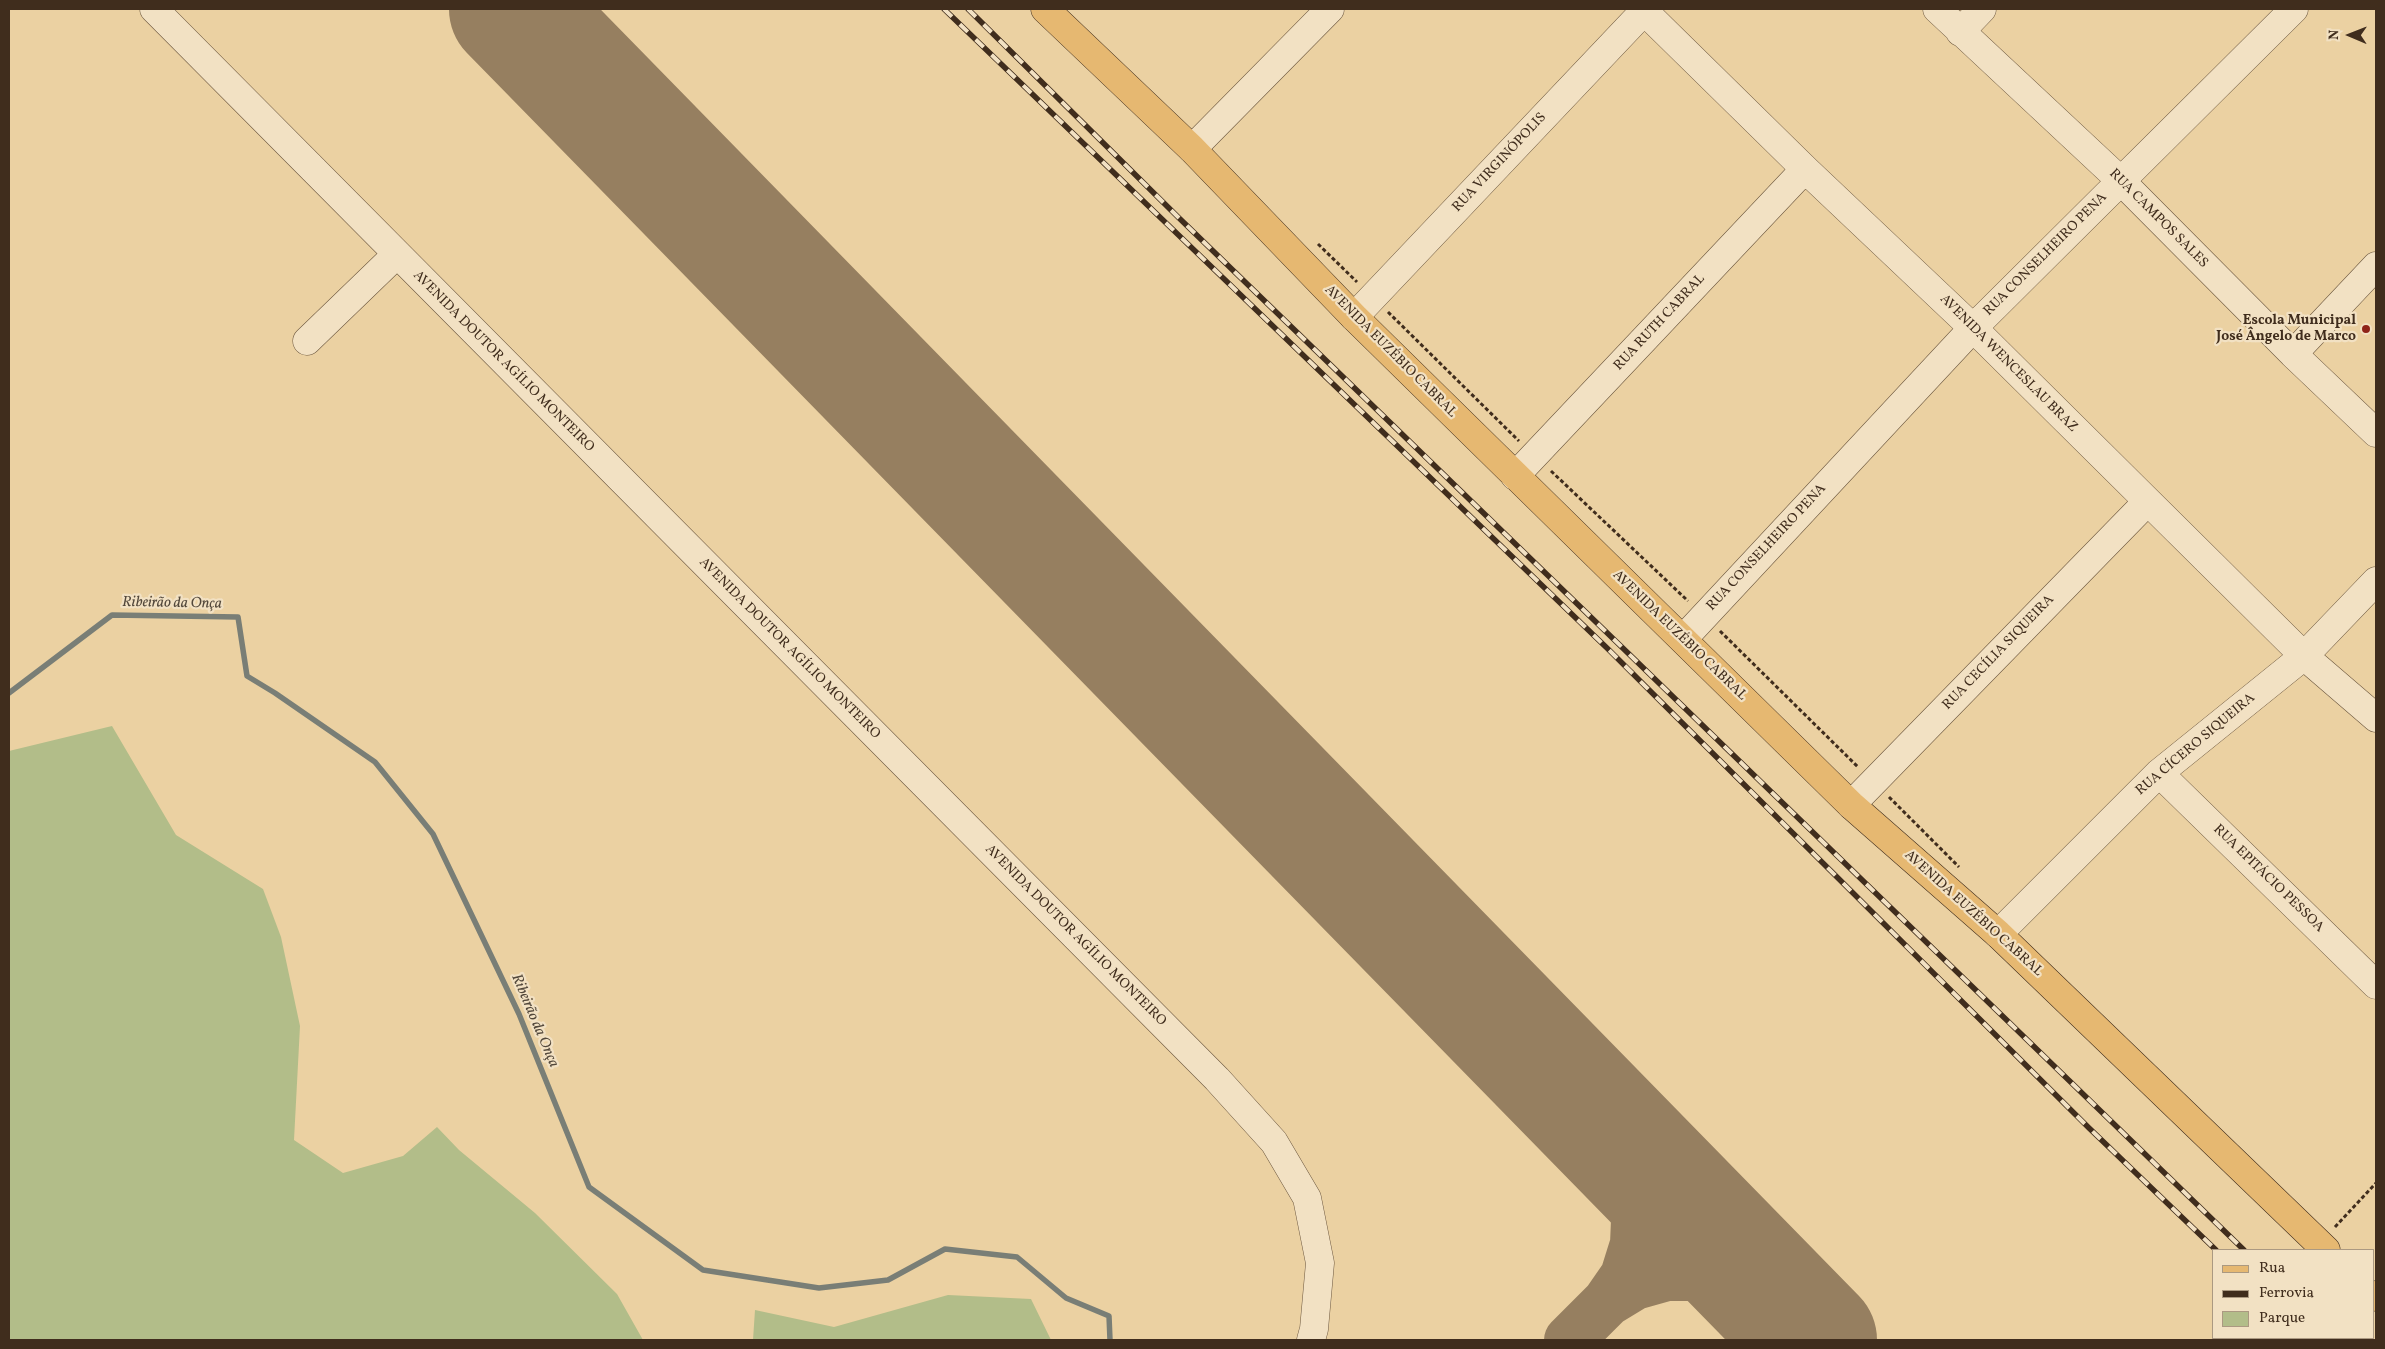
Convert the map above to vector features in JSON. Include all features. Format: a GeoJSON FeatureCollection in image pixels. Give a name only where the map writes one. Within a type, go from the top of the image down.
{"type":"FeatureCollection","features":[{"type":"Feature","properties":{"kind":"main road","name":"AVENIDA EUZÉBIO CABRAL"},"geometry":{"type":"LineString","coordinates":[[1045,9],[1192,149],[1354,318],[1851,805],[1998,934],[2322,1247]]}},
{"type":"Feature","properties":{"kind":"street","name":"AVENIDA DOUTOR AGÍLIO MONTEIRO"},"geometry":{"type":"LineString","coordinates":[[154,9],[396,255],[1218,1079],[1274,1142],[1307,1198],[1320,1264],[1314,1329],[1311,1340]]}},
{"type":"Feature","properties":{"kind":"street"},"geometry":{"type":"LineString","coordinates":[[1192,149],[1330,9]]}},
{"type":"Feature","properties":{"kind":"street","name":"RUA CAMPOS SALES"},"geometry":{"type":"LineString","coordinates":[[1937,9],[2121,182],[2293,354],[2376,433]]}},
{"type":"Feature","properties":{"kind":"street"},"geometry":{"type":"LineString","coordinates":[[1960,32],[1982,9]]}},
{"type":"Feature","properties":{"kind":"street","name":"RUA CONSELHEIRO PENA"},"geometry":{"type":"LineString","coordinates":[[1683,639],[1972,328],[2294,9]]}},
{"type":"Feature","properties":{"kind":"street","name":"AVENIDA WENCESLAU BRAZ"},"geometry":{"type":"LineString","coordinates":[[1644,10],[1805,169],[1972,328],[2304,656],[2376,718]]}},
{"type":"Feature","properties":{"kind":"street","name":"RUA VIRGINÓPOLIS"},"geometry":{"type":"LineString","coordinates":[[1354,318],[1644,10]]}},
{"type":"Feature","properties":{"kind":"street","name":"RUA RUTH CABRAL"},"geometry":{"type":"LineString","coordinates":[[1515,476],[1805,169]]}},
{"type":"Feature","properties":{"kind":"street"},"geometry":{"type":"LineString","coordinates":[[307,341],[396,255]]}},
{"type":"Feature","properties":{"kind":"street"},"geometry":{"type":"LineString","coordinates":[[2293,354],[2376,266]]}},
{"type":"Feature","properties":{"kind":"street","name":"RUA CECÍLIA SIQUEIRA"},"geometry":{"type":"LineString","coordinates":[[1851,805],[2146,502]]}},
{"type":"Feature","properties":{"kind":"street","name":"RUA CÍCERO SIQUEIRA"},"geometry":{"type":"LineString","coordinates":[[1998,934],[2160,773],[2304,656],[2376,581]]}},
{"type":"Feature","properties":{"kind":"street","name":"RUA EPITÁCIO PESSOA"},"geometry":{"type":"LineString","coordinates":[[2160,773],[2376,985]]}},
{"type":"Feature","properties":{"kind":"path"},"geometry":{"type":"LineString","coordinates":[[2322,1247],[2376,1183]]}},
{"type":"Feature","properties":{"kind":"green space"},"geometry":{"type":"Polygon","coordinates":[[[112,726],[176,835],[263,889],[281,937],[300,1026],[294,1140],[343,1173],[403,1156],[437,1127],[459,1150],[535,1213],[617,1294],[643,1340],[9,1340],[9,751],[112,726]]]}},
{"type":"Feature","properties":{"kind":"green space"},"geometry":{"type":"Polygon","coordinates":[[[948,1295],[1031,1299],[1051,1340],[753,1340],[755,1310],[834,1327],[948,1295]]]}},
{"type":"Feature","properties":{"kind":"waterway","name":"Ribeirão da Onça"},"geometry":{"type":"LineString","coordinates":[[9,693],[112,615],[238,617],[247,676],[275,693],[375,762],[433,834],[519,1014],[589,1187],[703,1270],[819,1288],[888,1280],[945,1249],[1017,1257],[1066,1298],[1109,1316],[1110,1340]]}},
{"type":"Feature","properties":{"kind":"taxiway"},"geometry":{"type":"LineString","coordinates":[[1602,1123],[1621,1152],[1631,1173],[1637,1197],[1635,1244],[1625,1276],[1607,1302]]}},
{"type":"Feature","properties":{"kind":"taxiway"},"geometry":{"type":"LineString","coordinates":[[1569,1340],[1607,1302],[1635,1285],[1667,1276],[1711,1276],[1747,1287],[1800,1326]]}},
{"type":"Feature","properties":{"kind":"runway"},"geometry":{"type":"LineString","coordinates":[[512,9],[1814,1340]]}},
{"type":"Feature","properties":{"kind":"railway"},"geometry":{"type":"LineString","coordinates":[[944,9],[1608,649],[2089,1128],[2215,1249]]}},
{"type":"Feature","properties":{"kind":"railway"},"geometry":{"type":"LineString","coordinates":[[968,9],[1178,217],[2243,1249]]}},
{"type":"Feature","properties":{"kind":"place","name":"Escola Municipal José Ângelo de Marco"},"geometry":{"type":"Point","coordinates":[2366,329]}}]}
